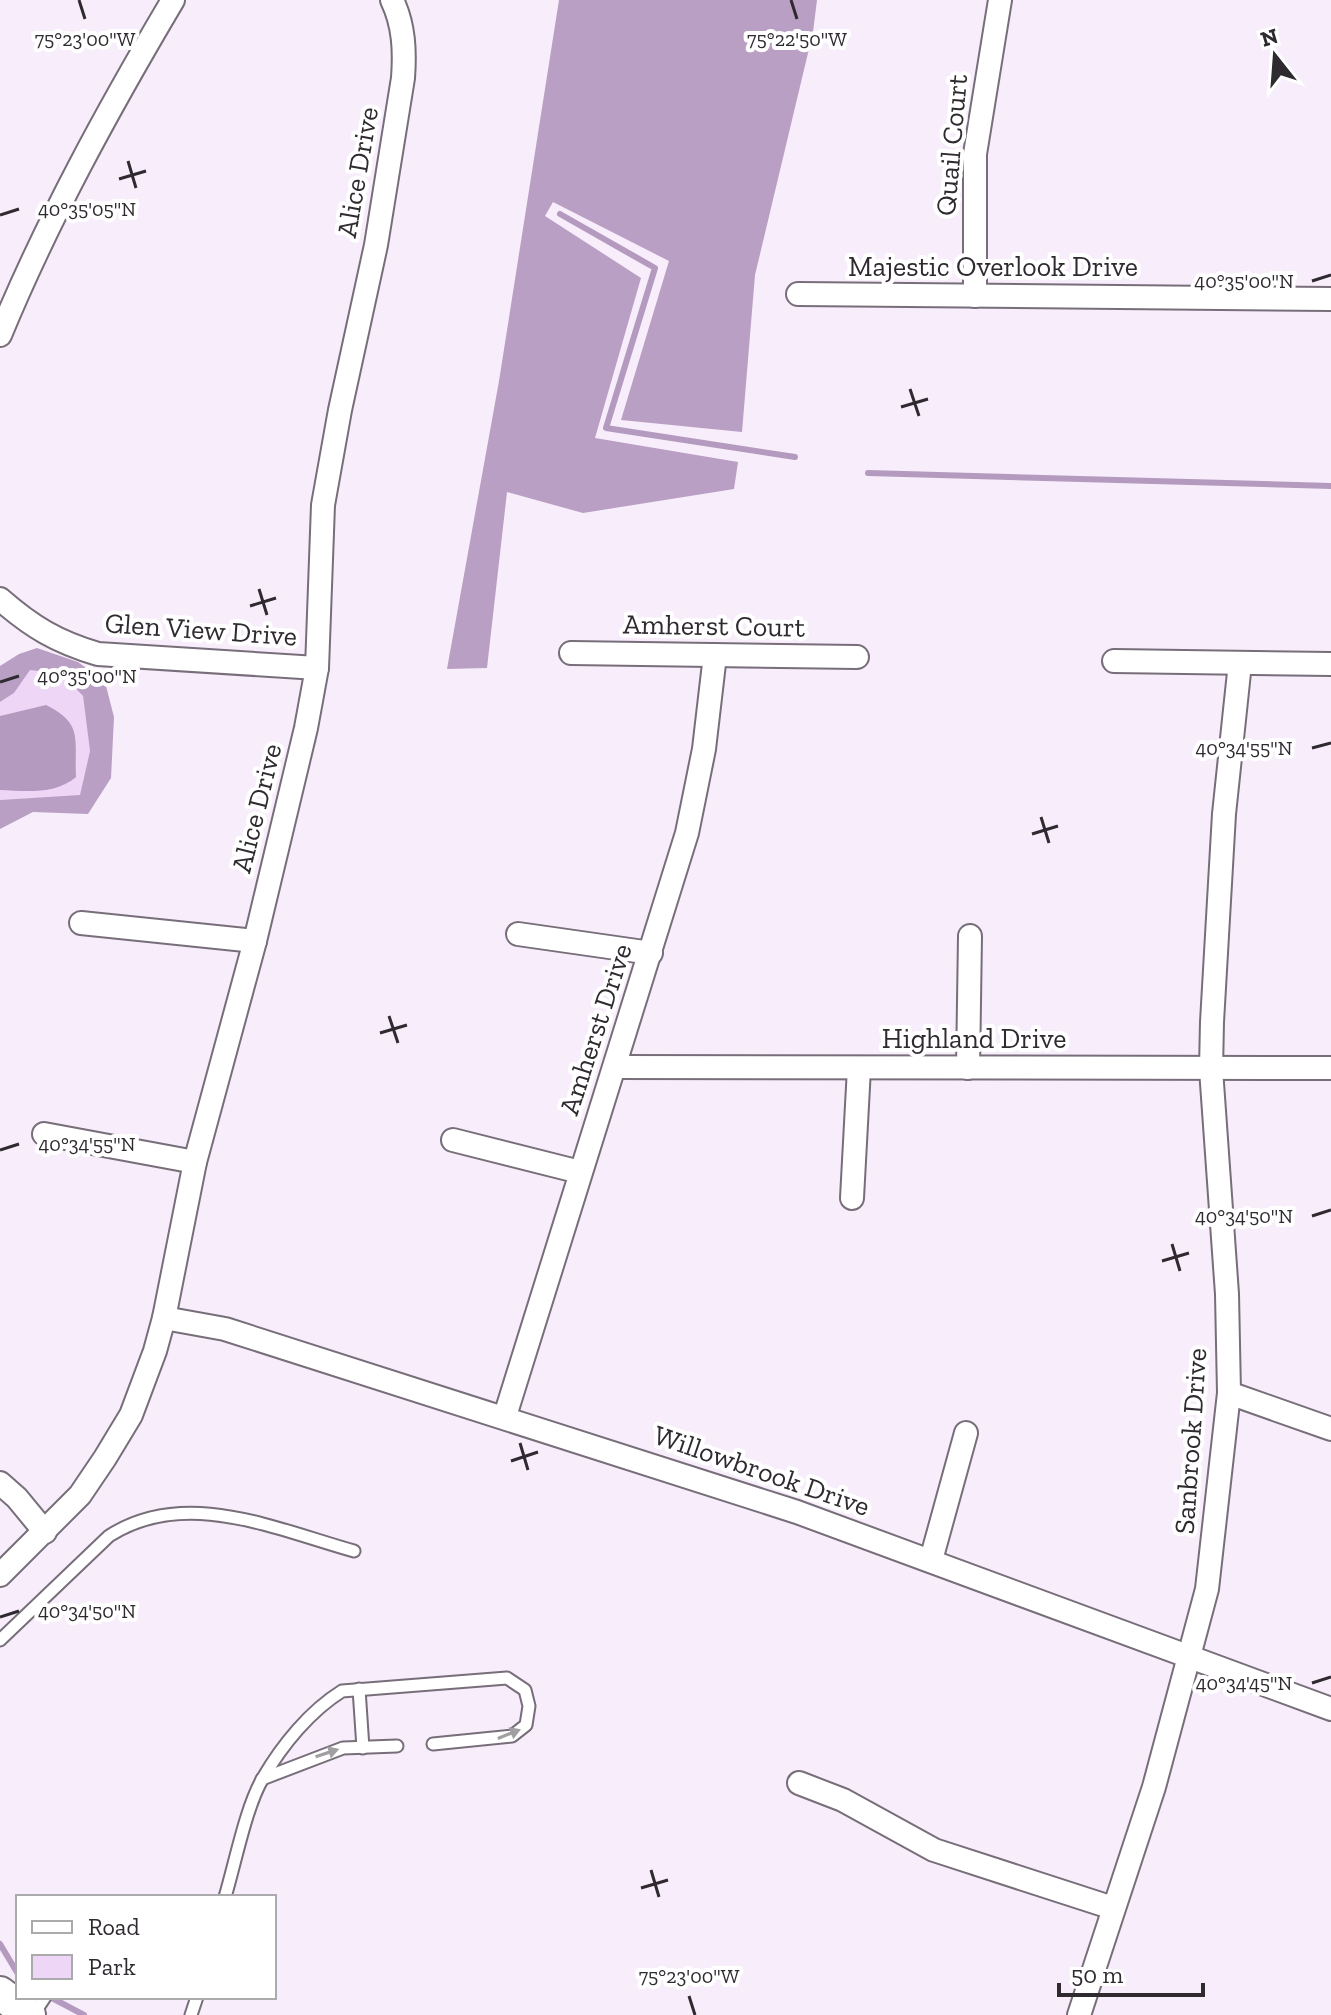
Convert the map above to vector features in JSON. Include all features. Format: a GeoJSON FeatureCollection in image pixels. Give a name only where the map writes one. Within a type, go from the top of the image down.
{"type":"FeatureCollection","features":[{"type":"Feature","properties":{"kind":"street"},"geometry":{"type":"LineString","coordinates":[[0,335],[74,177],[173,0]]}},
{"type":"Feature","properties":{"kind":"street","name":"Alice Drive"},"geometry":{"type":"LineString","coordinates":[[0,1575],[80,1495],[131,1415],[164,1318],[195,1162],[255,941],[306,728],[317,668],[323,505],[376,245],[403,78],[401,26],[392,0]]}},
{"type":"Feature","properties":{"kind":"street","name":"Quail Court"},"geometry":{"type":"LineString","coordinates":[[975,296],[975,154],[1000,0]]}},
{"type":"Feature","properties":{"kind":"street","name":"Majestic Overlook Drive"},"geometry":{"type":"LineString","coordinates":[[798,294],[1331,299]]}},
{"type":"Feature","properties":{"kind":"street","name":"Glen View Drive"},"geometry":{"type":"LineString","coordinates":[[0,599],[38,629],[66,644],[98,654],[317,668]]}},
{"type":"Feature","properties":{"kind":"street","name":"Amherst Court"},"geometry":{"type":"LineString","coordinates":[[571,653],[857,657]]}},
{"type":"Feature","properties":{"kind":"street","name":"Amherst Drive"},"geometry":{"type":"LineString","coordinates":[[505,1416],[687,833],[698,784],[715,655]]}},
{"type":"Feature","properties":{"kind":"street"},"geometry":{"type":"LineString","coordinates":[[1114,661],[1331,664]]}},
{"type":"Feature","properties":{"kind":"street","name":"Sanbrook Drive"},"geometry":{"type":"LineString","coordinates":[[1079,2015],[1154,1787],[1207,1589],[1229,1393],[1227,1294],[1211,1069],[1223,830],[1240,663]]}},
{"type":"Feature","properties":{"kind":"street"},"geometry":{"type":"LineString","coordinates":[[81,923],[255,941]]}},
{"type":"Feature","properties":{"kind":"street"},"geometry":{"type":"LineString","coordinates":[[518,934],[651,953]]}},
{"type":"Feature","properties":{"kind":"street"},"geometry":{"type":"LineString","coordinates":[[968,1068],[970,936]]}},
{"type":"Feature","properties":{"kind":"street","name":"Highland Drive"},"geometry":{"type":"LineString","coordinates":[[616,1067],[1331,1068]]}},
{"type":"Feature","properties":{"kind":"street"},"geometry":{"type":"LineString","coordinates":[[852,1198],[859,1068]]}},
{"type":"Feature","properties":{"kind":"street"},"geometry":{"type":"LineString","coordinates":[[44,1134],[195,1162]]}},
{"type":"Feature","properties":{"kind":"street"},"geometry":{"type":"LineString","coordinates":[[453,1140],[580,1172]]}},
{"type":"Feature","properties":{"kind":"street","name":"Willowbrook Drive"},"geometry":{"type":"LineString","coordinates":[[164,1318],[225,1329],[505,1416],[797,1512],[1331,1709]]}},
{"type":"Feature","properties":{"kind":"street"},"geometry":{"type":"LineString","coordinates":[[1229,1393],[1331,1429]]}},
{"type":"Feature","properties":{"kind":"street"},"geometry":{"type":"LineString","coordinates":[[931,1560],[966,1433]]}},
{"type":"Feature","properties":{"kind":"street"},"geometry":{"type":"LineString","coordinates":[[0,1483],[45,1532]]}},
{"type":"Feature","properties":{"kind":"street"},"geometry":{"type":"LineString","coordinates":[[799,1783],[843,1800],[934,1850],[1113,1908]]}},
{"type":"Feature","properties":{"kind":"street"},"geometry":{"type":"LineString","coordinates":[[18,1999],[38,2006]]}},
{"type":"Feature","properties":{"kind":"lane"},"geometry":{"type":"LineString","coordinates":[[0,1640],[109,1536],[128,1524],[154,1516],[177,1512],[213,1512],[354,1551]]}},
{"type":"Feature","properties":{"kind":"lane"},"geometry":{"type":"LineString","coordinates":[[226,1895],[261,1779],[322,1703],[342,1691],[507,1678],[525,1690],[529,1706],[526,1725],[512,1736],[433,1744]]}},
{"type":"Feature","properties":{"kind":"lane"},"geometry":{"type":"LineString","coordinates":[[359,1689],[363,1748]]}},
{"type":"Feature","properties":{"kind":"lane"},"geometry":{"type":"LineString","coordinates":[[261,1779],[343,1748],[397,1746]]}},
{"type":"Feature","properties":{"kind":"green space"},"geometry":{"type":"Polygon","coordinates":[[[30,670],[62,674],[83,696],[90,751],[80,796],[0,800],[0,702],[14,693],[30,670]]]}},
{"type":"Feature","properties":{"kind":"shaded area"},"geometry":{"type":"Polygon","coordinates":[[[559,0],[817,0],[813,32],[755,275],[742,432],[621,420],[669,261],[553,202],[545,216],[641,278],[595,438],[738,462],[734,489],[583,513],[507,492],[487,668],[447,669],[499,381],[559,0]]]}},
{"type":"Feature","properties":{"kind":"shaded area"},"geometry":{"type":"Polygon","coordinates":[[[37,648],[78,662],[105,682],[114,717],[111,778],[88,814],[33,812],[0,829],[0,800],[80,795],[90,751],[83,696],[62,674],[30,670],[14,693],[0,702],[0,666],[19,654],[37,648]]]}},
{"type":"Feature","properties":{"kind":"shaded area"},"geometry":{"type":"Polygon","coordinates":[[[46,705],[72,726],[76,743],[76,777],[50,789],[0,790],[0,716],[46,705]]]}},
{"type":"Feature","properties":{"kind":"waterway"},"geometry":{"type":"LineString","coordinates":[[560,214],[655,268],[606,428],[795,457]]}},
{"type":"Feature","properties":{"kind":"waterway"},"geometry":{"type":"LineString","coordinates":[[868,473],[1331,486]]}},
{"type":"Feature","properties":{"kind":"waterway"},"geometry":{"type":"LineString","coordinates":[[0,1944],[16,1971]]}},
{"type":"Feature","properties":{"kind":"waterway"},"geometry":{"type":"LineString","coordinates":[[54,1999],[84,2015]]}}]}
